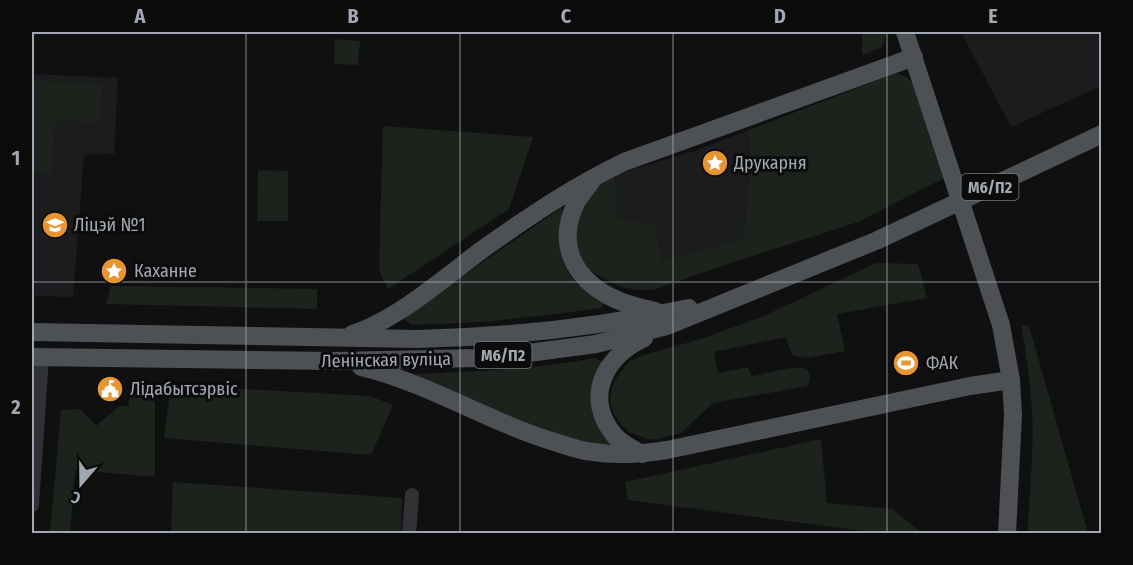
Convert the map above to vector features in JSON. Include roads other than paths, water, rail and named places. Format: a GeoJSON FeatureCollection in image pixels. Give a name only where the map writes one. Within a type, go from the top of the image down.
{"type":"FeatureCollection","features":[{"type":"Feature","properties":{"kind":"main road"},"geometry":{"type":"LineString","coordinates":[[904,32],[1001,325],[1011,380],[1013,415],[1007,534]]}},
{"type":"Feature","properties":{"kind":"main road"},"geometry":{"type":"LineString","coordinates":[[339,338],[363,330],[392,315],[547,205],[595,176],[624,162],[914,57]]}},
{"type":"Feature","properties":{"kind":"main road","name":"Ленінская вуліца"},"geometry":{"type":"LineString","coordinates":[[37,357],[336,361],[477,358],[596,344],[732,299],[878,240],[1101,134]]}},
{"type":"Feature","properties":{"kind":"main road"},"geometry":{"type":"LineString","coordinates":[[595,176],[578,200],[570,219],[569,252],[576,268],[598,290],[615,300],[666,320]]}},
{"type":"Feature","properties":{"kind":"main road"},"geometry":{"type":"LineString","coordinates":[[642,453],[616,437],[606,423],[598,397],[606,370],[613,361],[666,320]]}},
{"type":"Feature","properties":{"kind":"main road","name":"Ленінская вуліца"},"geometry":{"type":"LineString","coordinates":[[32,332],[470,338],[666,320]]}},
{"type":"Feature","properties":{"kind":"main road"},"geometry":{"type":"LineString","coordinates":[[336,361],[379,371],[536,436],[592,452],[611,454],[642,453],[688,445],[970,386],[1011,380]]}},
{"type":"Feature","properties":{"kind":"street"},"geometry":{"type":"LineString","coordinates":[[32,505],[37,357]]}},
{"type":"Feature","properties":{"kind":"street"},"geometry":{"type":"LineString","coordinates":[[409,534],[412,495]]}},
{"type":"Feature","properties":{"kind":"place","name":"Друкарня"},"geometry":{"type":"Point","coordinates":[715,163]}},
{"type":"Feature","properties":{"kind":"place","name":"Ліцэй №1"},"geometry":{"type":"Point","coordinates":[55,225]}},
{"type":"Feature","properties":{"kind":"place","name":"Каханне"},"geometry":{"type":"Point","coordinates":[114,271]}},
{"type":"Feature","properties":{"kind":"place","name":"ФАК"},"geometry":{"type":"Point","coordinates":[906,363]}},
{"type":"Feature","properties":{"kind":"place","name":"Лідабытсэрвіс"},"geometry":{"type":"Point","coordinates":[110,389]}}]}
